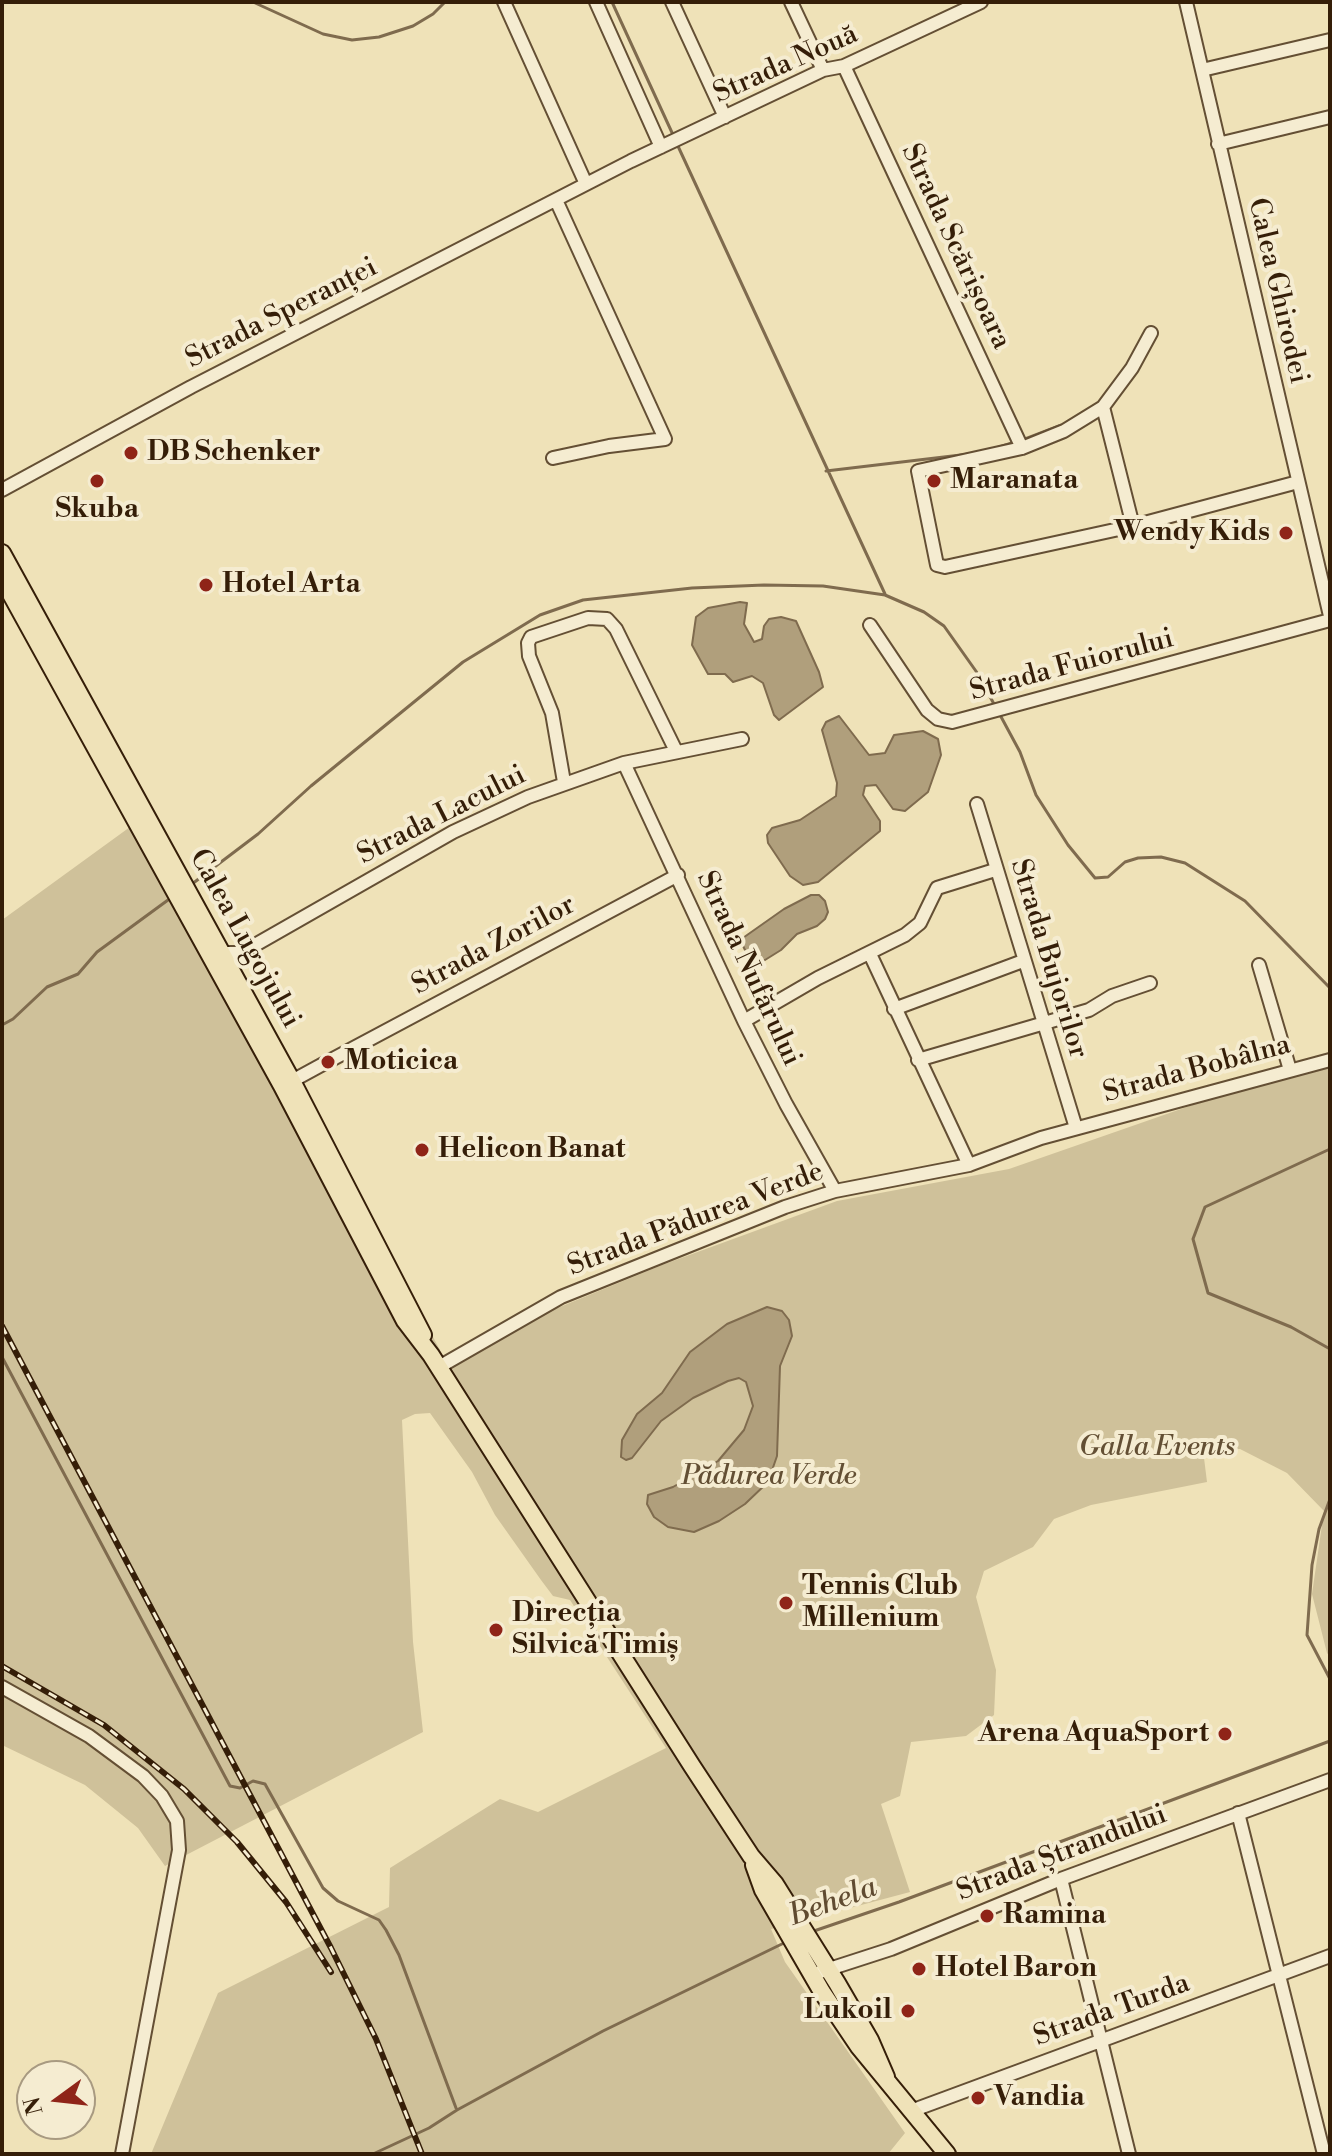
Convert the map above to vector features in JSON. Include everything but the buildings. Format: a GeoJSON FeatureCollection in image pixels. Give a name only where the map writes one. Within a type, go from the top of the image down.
{"type":"FeatureCollection","features":[{"type":"Feature","properties":{"kind":"main road","name":"Calea Lugojului"},"geometry":{"type":"LineString","coordinates":[[2,553],[292,1081],[415,1316],[435,1361]]}},
{"type":"Feature","properties":{"kind":"main road","name":"Calea Lugojului"},"geometry":{"type":"LineString","coordinates":[[2,578],[282,1086],[405,1321],[435,1361]]}},
{"type":"Feature","properties":{"kind":"main road"},"geometry":{"type":"LineString","coordinates":[[435,1361],[751,1856],[763,1890],[803,1944],[812,1975],[859,2047],[947,2154]]}},
{"type":"Feature","properties":{"kind":"main road"},"geometry":{"type":"LineString","coordinates":[[803,1944],[829,1969],[870,2040],[886,2077]]}},
{"type":"Feature","properties":{"kind":"street"},"geometry":{"type":"LineString","coordinates":[[504,2],[586,184]]}},
{"type":"Feature","properties":{"kind":"street"},"geometry":{"type":"LineString","coordinates":[[596,2],[661,147]]}},
{"type":"Feature","properties":{"kind":"street"},"geometry":{"type":"LineString","coordinates":[[672,2],[725,117]]}},
{"type":"Feature","properties":{"kind":"street"},"geometry":{"type":"LineString","coordinates":[[791,2],[823,70]]}},
{"type":"Feature","properties":{"kind":"street","name":"Strada Nouă"},"geometry":{"type":"LineString","coordinates":[[661,147],[823,70],[844,66],[981,2]]}},
{"type":"Feature","properties":{"kind":"street","name":"Calea Ghirodei"},"geometry":{"type":"LineString","coordinates":[[1186,2],[1330,618]]}},
{"type":"Feature","properties":{"kind":"street"},"geometry":{"type":"LineString","coordinates":[[1202,70],[1330,40]]}},
{"type":"Feature","properties":{"kind":"street","name":"Strada Scărișoara"},"geometry":{"type":"LineString","coordinates":[[844,66],[1022,448]]}},
{"type":"Feature","properties":{"kind":"street"},"geometry":{"type":"LineString","coordinates":[[1218,144],[1330,117]]}},
{"type":"Feature","properties":{"kind":"street","name":"Strada Speranței"},"geometry":{"type":"LineString","coordinates":[[2,490],[191,387],[661,147]]}},
{"type":"Feature","properties":{"kind":"street"},"geometry":{"type":"LineString","coordinates":[[553,458],[609,446],[665,439],[556,200]]}},
{"type":"Feature","properties":{"kind":"street"},"geometry":{"type":"LineString","coordinates":[[1151,333],[1132,368],[1103,407],[1064,431],[1022,448],[918,471],[937,565],[945,567],[1133,526],[1298,482]]}},
{"type":"Feature","properties":{"kind":"street"},"geometry":{"type":"LineString","coordinates":[[1103,407],[1133,526]]}},
{"type":"Feature","properties":{"kind":"street"},"geometry":{"type":"LineString","coordinates":[[1315,553],[1330,549]]}},
{"type":"Feature","properties":{"kind":"street"},"geometry":{"type":"LineString","coordinates":[[564,782],[552,713],[529,656],[528,643],[531,637],[588,618],[607,619],[616,629],[676,751]]}},
{"type":"Feature","properties":{"kind":"street","name":"Strada Fuiorului"},"geometry":{"type":"LineString","coordinates":[[870,625],[932,715],[955,722],[1330,618]]}},
{"type":"Feature","properties":{"kind":"street","name":"Strada Lacului"},"geometry":{"type":"LineString","coordinates":[[222,953],[241,953],[453,832],[564,782],[624,763],[742,739]]}},
{"type":"Feature","properties":{"kind":"street","name":"Strada Nufărului"},"geometry":{"type":"LineString","coordinates":[[624,763],[744,1021],[835,1191]]}},
{"type":"Feature","properties":{"kind":"street","name":"Strada Bujorilor"},"geometry":{"type":"LineString","coordinates":[[977,804],[1076,1128]]}},
{"type":"Feature","properties":{"kind":"street"},"geometry":{"type":"LineString","coordinates":[[744,1021],[806,984],[905,935],[917,925],[937,888],[995,870]]}},
{"type":"Feature","properties":{"kind":"street","name":"Strada Zorilor"},"geometry":{"type":"LineString","coordinates":[[292,1081],[678,875]]}},
{"type":"Feature","properties":{"kind":"street"},"geometry":{"type":"LineString","coordinates":[[233,972],[241,953]]}},
{"type":"Feature","properties":{"kind":"street"},"geometry":{"type":"LineString","coordinates":[[870,954],[969,1165]]}},
{"type":"Feature","properties":{"kind":"street"},"geometry":{"type":"LineString","coordinates":[[894,1009],[1023,961]]}},
{"type":"Feature","properties":{"kind":"street"},"geometry":{"type":"LineString","coordinates":[[1259,965],[1290,1070]]}},
{"type":"Feature","properties":{"kind":"street"},"geometry":{"type":"LineString","coordinates":[[918,1060],[1089,1010],[1112,996],[1150,983]]}},
{"type":"Feature","properties":{"kind":"street","name":"Strada Bobâlna"},"geometry":{"type":"LineString","coordinates":[[1076,1128],[1330,1060]]}},
{"type":"Feature","properties":{"kind":"street","name":"Strada Pădurea Verde"},"geometry":{"type":"LineString","coordinates":[[435,1361],[579,1289],[747,1221],[835,1191],[969,1165],[1076,1128]]}},
{"type":"Feature","properties":{"kind":"street"},"geometry":{"type":"LineString","coordinates":[[2,1687],[89,1736],[143,1776],[162,1796],[177,1821],[179,1850],[122,2154]]}},
{"type":"Feature","properties":{"kind":"street","name":"Strada Ștrandului"},"geometry":{"type":"LineString","coordinates":[[812,1975],[891,1949],[1061,1879],[1330,1780]]}},
{"type":"Feature","properties":{"kind":"street"},"geometry":{"type":"LineString","coordinates":[[1238,1813],[1324,2152]]}},
{"type":"Feature","properties":{"kind":"street"},"geometry":{"type":"LineString","coordinates":[[1061,1879],[1129,2154]]}},
{"type":"Feature","properties":{"kind":"street","name":"Strada Turda"},"geometry":{"type":"LineString","coordinates":[[911,2111],[1330,1956]]}},
{"type":"Feature","properties":{"kind":"green space","name":"Pădurea Verde"},"geometry":{"type":"Polygon","coordinates":[[[141,819],[188,880],[448,1365],[538,1316],[662,1265],[837,1201],[1009,1169],[1330,1057],[1330,1657],[1312,1594],[1324,1511],[1287,1473],[1240,1449],[1203,1450],[1207,1482],[1091,1505],[1054,1519],[1033,1547],[984,1571],[976,1597],[996,1670],[994,1715],[966,1736],[911,1742],[900,1796],[881,1804],[910,1892],[771,1929],[785,1962],[905,2133],[888,2154],[151,2154],[218,1993],[389,1907],[390,1868],[500,1799],[538,1812],[666,1748],[570,1600],[553,1596],[541,1580],[430,1413],[415,1414],[402,1420],[413,1642],[423,1732],[165,1866],[138,1828],[85,1785],[2,1745],[2,920],[141,819]]]}},
{"type":"Feature","properties":{"kind":"shaded area"},"geometry":{"type":"Polygon","coordinates":[[[747,603],[744,624],[754,642],[762,639],[764,626],[769,619],[781,617],[796,621],[819,672],[823,687],[779,720],[774,715],[763,683],[752,676],[733,682],[725,674],[708,674],[692,645],[696,617],[708,608],[747,603]]]}},
{"type":"Feature","properties":{"kind":"shaded area"},"geometry":{"type":"Polygon","coordinates":[[[839,716],[869,755],[885,753],[894,735],[923,731],[938,739],[941,755],[928,792],[905,811],[893,809],[876,785],[865,786],[863,795],[880,821],[880,831],[818,882],[803,885],[790,876],[768,843],[767,835],[772,828],[800,820],[836,796],[837,783],[822,730],[826,722],[839,716]]]}},
{"type":"Feature","properties":{"kind":"shaded area"},"geometry":{"type":"Polygon","coordinates":[[[811,895],[819,895],[825,901],[828,912],[825,919],[797,934],[765,960],[756,962],[749,958],[740,940],[784,909],[811,895]]]}},
{"type":"Feature","properties":{"kind":"shaded area"},"geometry":{"type":"Polygon","coordinates":[[[767,1307],[782,1311],[789,1320],[792,1336],[780,1366],[777,1456],[768,1482],[745,1504],[719,1521],[694,1532],[668,1527],[654,1517],[647,1504],[648,1495],[673,1487],[718,1461],[744,1430],[753,1406],[746,1382],[739,1378],[728,1381],[693,1398],[661,1421],[632,1458],[626,1460],[621,1457],[622,1440],[637,1414],[662,1393],[690,1352],[727,1324],[767,1307]]]}},
{"type":"Feature","properties":{"kind":"waterway"},"geometry":{"type":"LineString","coordinates":[[253,2],[323,34],[352,40],[379,37],[413,26],[445,2]]}},
{"type":"Feature","properties":{"kind":"waterway"},"geometry":{"type":"LineString","coordinates":[[612,2],[674,137]]}},
{"type":"Feature","properties":{"kind":"waterway"},"geometry":{"type":"LineString","coordinates":[[677,144],[885,594]]}},
{"type":"Feature","properties":{"kind":"waterway"},"geometry":{"type":"LineString","coordinates":[[1025,439],[1059,426]]}},
{"type":"Feature","properties":{"kind":"waterway"},"geometry":{"type":"LineString","coordinates":[[996,448],[1015,442]]}},
{"type":"Feature","properties":{"kind":"waterway"},"geometry":{"type":"LineString","coordinates":[[826,471],[969,454]]}},
{"type":"Feature","properties":{"kind":"waterway"},"geometry":{"type":"LineString","coordinates":[[192,884],[258,834],[311,786],[463,662],[540,615],[583,600],[692,588],[764,585],[823,586],[885,595],[924,612],[944,626],[978,674],[995,706]]}},
{"type":"Feature","properties":{"kind":"waterway"},"geometry":{"type":"LineString","coordinates":[[999,713],[1020,752],[1036,795],[1068,845],[1095,878],[1108,877],[1125,862],[1138,858],[1161,857],[1185,863],[1245,901],[1330,988]]}},
{"type":"Feature","properties":{"kind":"waterway"},"geometry":{"type":"LineString","coordinates":[[2,1025],[13,1019],[47,987],[78,974],[97,952],[168,900]]}},
{"type":"Feature","properties":{"kind":"waterway"},"geometry":{"type":"LineString","coordinates":[[1330,1149],[1205,1207],[1193,1239],[1208,1293],[1291,1327],[1330,1349]]}},
{"type":"Feature","properties":{"kind":"waterway"},"geometry":{"type":"LineString","coordinates":[[2,1357],[230,1786],[240,1788],[253,1781],[265,1784],[323,1888],[338,1901],[379,1920],[386,1930],[399,1955],[456,2108]]}},
{"type":"Feature","properties":{"kind":"waterway"},"geometry":{"type":"LineString","coordinates":[[1330,1499],[1319,1529],[1312,1565],[1307,1635],[1330,1679]]}},
{"type":"Feature","properties":{"kind":"waterway","name":"Behela"},"geometry":{"type":"LineString","coordinates":[[811,1932],[1330,1741]]}},
{"type":"Feature","properties":{"kind":"waterway","name":"Behela"},"geometry":{"type":"LineString","coordinates":[[373,2154],[429,2128],[603,2031],[786,1942]]}},
{"type":"Feature","properties":{"kind":"railway"},"geometry":{"type":"LineString","coordinates":[[2,1326],[331,1948],[376,2039],[422,2154]]}},
{"type":"Feature","properties":{"kind":"railway"},"geometry":{"type":"LineString","coordinates":[[2,1666],[104,1725],[184,1789],[237,1842],[286,1902],[331,1972]]}},
{"type":"Feature","properties":{"kind":"place","name":"DB Schenker"},"geometry":{"type":"Point","coordinates":[131,453]}},
{"type":"Feature","properties":{"kind":"place","name":"Skuba"},"geometry":{"type":"Point","coordinates":[97,481]}},
{"type":"Feature","properties":{"kind":"place","name":"Maranata"},"geometry":{"type":"Point","coordinates":[934,481]}},
{"type":"Feature","properties":{"kind":"place","name":"Wendy Kids"},"geometry":{"type":"Point","coordinates":[1286,533]}},
{"type":"Feature","properties":{"kind":"place","name":"Hotel Arta"},"geometry":{"type":"Point","coordinates":[206,585]}},
{"type":"Feature","properties":{"kind":"place","name":"Moticica"},"geometry":{"type":"Point","coordinates":[328,1062]}},
{"type":"Feature","properties":{"kind":"place","name":"Helicon Banat"},"geometry":{"type":"Point","coordinates":[422,1150]}},
{"type":"Feature","properties":{"kind":"place","name":"Tennis Club Millenium"},"geometry":{"type":"Point","coordinates":[786,1603]}},
{"type":"Feature","properties":{"kind":"place","name":"Direcția Silvică Timiș"},"geometry":{"type":"Point","coordinates":[496,1630]}},
{"type":"Feature","properties":{"kind":"place","name":"Arena AquaSport"},"geometry":{"type":"Point","coordinates":[1225,1734]}},
{"type":"Feature","properties":{"kind":"place","name":"Ramina"},"geometry":{"type":"Point","coordinates":[987,1916]}},
{"type":"Feature","properties":{"kind":"place","name":"Hotel Baron"},"geometry":{"type":"Point","coordinates":[919,1969]}},
{"type":"Feature","properties":{"kind":"place","name":"Lukoil"},"geometry":{"type":"Point","coordinates":[908,2011]}},
{"type":"Feature","properties":{"kind":"place","name":"Vandia"},"geometry":{"type":"Point","coordinates":[978,2098]}},
{"type":"Feature","properties":{"kind":"park label","name":"Galla Events"},"geometry":{"type":"Point","coordinates":[1157,1448]}}]}
